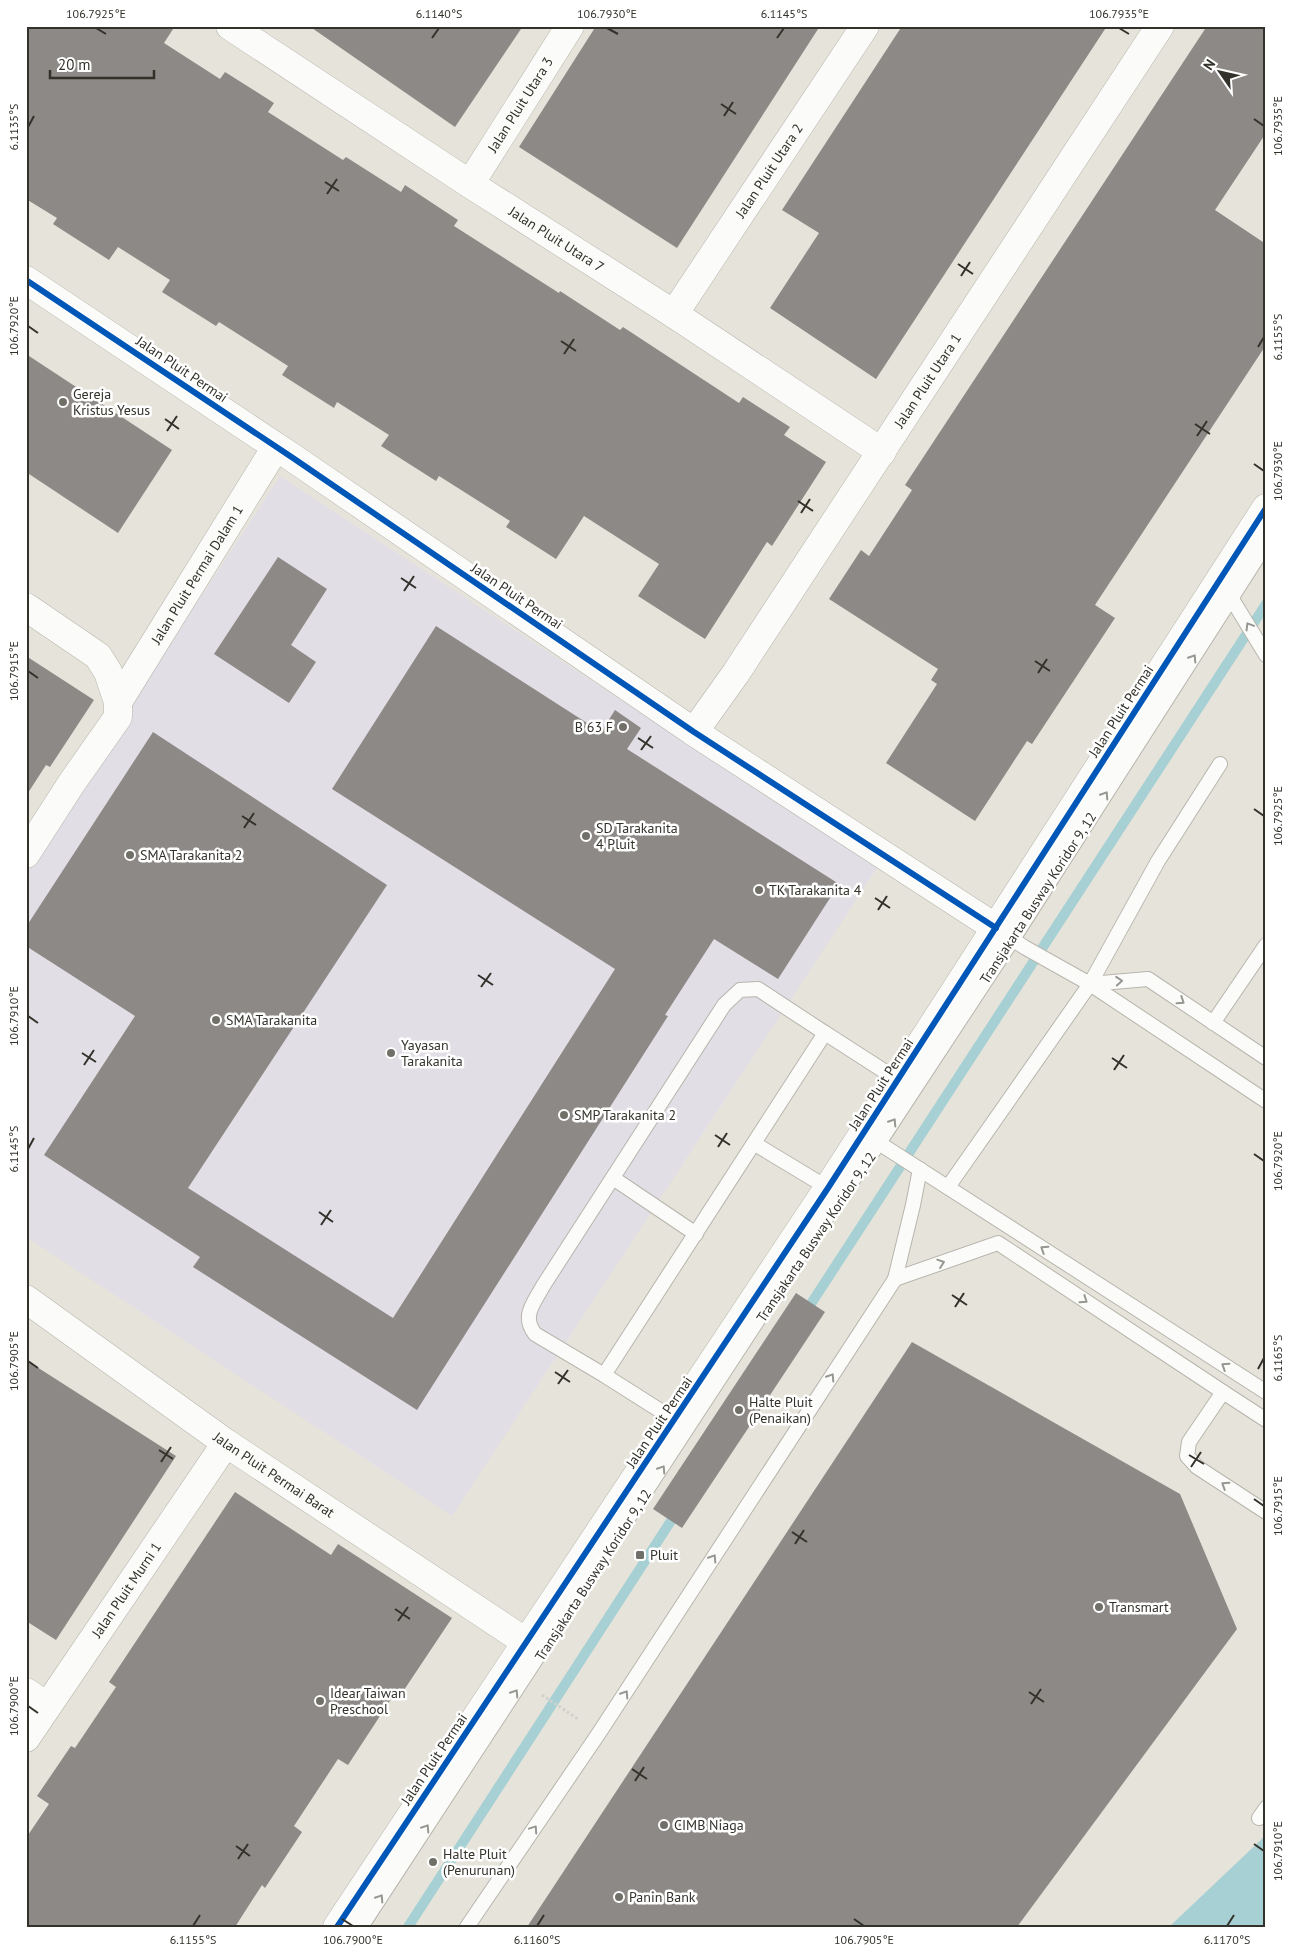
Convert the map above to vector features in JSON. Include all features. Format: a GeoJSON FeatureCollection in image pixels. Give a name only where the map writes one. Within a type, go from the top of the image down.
{"type":"FeatureCollection","features":[{"type":"Feature","properties":{"kind":"street","name":"Jalan Pluit Utara 7"},"geometry":{"type":"LineString","coordinates":[[230,26],[265,36],[470,184],[674,314],[882,452]]}},
{"type":"Feature","properties":{"kind":"street","name":"Jalan Pluit Utara 3"},"geometry":{"type":"LineString","coordinates":[[470,184],[570,26]]}},
{"type":"Feature","properties":{"kind":"street","name":"Jalan Pluit Utara 2"},"geometry":{"type":"LineString","coordinates":[[674,314],[866,26]]}},
{"type":"Feature","properties":{"kind":"street","name":"Jalan Pluit Utara 1"},"geometry":{"type":"LineString","coordinates":[[694,732],[736,673],[882,452],[1160,26]]}},
{"type":"Feature","properties":{"kind":"street","name":"Jalan Pluit Permai"},"geometry":{"type":"LineString","coordinates":[[26,280],[276,447],[694,732],[1011,938]]}},
{"type":"Feature","properties":{"kind":"street","name":"Jalan Pluit Permai Dalam 1"},"geometry":{"type":"LineString","coordinates":[[26,854],[70,784],[118,717],[118,702],[276,447]]}},
{"type":"Feature","properties":{"kind":"street","name":"Jalan Pluit Permai"},"geometry":{"type":"LineString","coordinates":[[337,1927],[828,1188],[871,1138],[898,1080],[1011,938],[1226,589],[1266,508]]}},
{"type":"Feature","properties":{"kind":"street"},"geometry":{"type":"LineString","coordinates":[[26,607],[98,656],[108,672],[118,702]]}},
{"type":"Feature","properties":{"kind":"street","name":"Jalan Pluit Permai Barat"},"geometry":{"type":"LineString","coordinates":[[26,1299],[226,1443],[526,1642]]}},
{"type":"Feature","properties":{"kind":"street","name":"Jalan Pluit Murni 1"},"geometry":{"type":"LineString","coordinates":[[26,1738],[37,1699],[226,1443]]}},
{"type":"Feature","properties":{"kind":"lane"},"geometry":{"type":"LineString","coordinates":[[1266,544],[1226,589],[1266,655]]}},
{"type":"Feature","properties":{"kind":"lane"},"geometry":{"type":"LineString","coordinates":[[948,1188],[1090,984],[1166,848],[1220,764]]}},
{"type":"Feature","properties":{"kind":"lane","name":"Jalan Pluit Permai"},"geometry":{"type":"LineString","coordinates":[[1011,938],[1090,984],[1266,1101]]}},
{"type":"Feature","properties":{"kind":"lane","name":"Transjakarta Busway Koridor 9, 12"},"geometry":{"type":"LineString","coordinates":[[361,1927],[802,1254],[871,1138],[1011,938]]}},
{"type":"Feature","properties":{"kind":"lane"},"geometry":{"type":"LineString","coordinates":[[1213,1023],[1266,945]]}},
{"type":"Feature","properties":{"kind":"lane"},"geometry":{"type":"LineString","coordinates":[[1090,984],[1148,979],[1266,1058]]}},
{"type":"Feature","properties":{"kind":"lane"},"geometry":{"type":"LineString","coordinates":[[675,1420],[535,1334],[529,1326],[527,1316],[543,1286],[724,1005],[740,990],[758,989],[898,1080]]}},
{"type":"Feature","properties":{"kind":"lane"},"geometry":{"type":"LineString","coordinates":[[604,1375],[825,1033]]}},
{"type":"Feature","properties":{"kind":"lane"},"geometry":{"type":"LineString","coordinates":[[871,1138],[1266,1392]]}},
{"type":"Feature","properties":{"kind":"lane"},"geometry":{"type":"LineString","coordinates":[[754,1144],[828,1188]]}},
{"type":"Feature","properties":{"kind":"lane"},"geometry":{"type":"LineString","coordinates":[[467,1927],[599,1733],[895,1278],[913,1204],[917,1167]]}},
{"type":"Feature","properties":{"kind":"lane"},"geometry":{"type":"LineString","coordinates":[[613,1178],[696,1234]]}},
{"type":"Feature","properties":{"kind":"lane"},"geometry":{"type":"LineString","coordinates":[[895,1278],[998,1243],[1266,1420]]}},
{"type":"Feature","properties":{"kind":"lane"},"geometry":{"type":"LineString","coordinates":[[1223,1392],[1189,1442],[1187,1456],[1197,1467],[1266,1512]]}},
{"type":"Feature","properties":{"kind":"path"},"geometry":{"type":"LineString","coordinates":[[542,1695],[560,1707]]}},
{"type":"Feature","properties":{"kind":"shaded area","name":"Yayasan Tarakanita"},"geometry":{"type":"Polygon","coordinates":[[[280,476],[877,868],[452,1516],[26,1237],[26,864],[280,476]]]}},
{"type":"Feature","properties":{"kind":"water"},"geometry":{"type":"Polygon","coordinates":[[[1266,1835],[1266,1927],[1169,1927],[1266,1835]]]}},
{"type":"Feature","properties":{"kind":"building"},"geometry":{"type":"Polygon","coordinates":[[[26,26],[175,26],[164,43],[220,79],[225,72],[274,103],[268,112],[343,160],[346,157],[401,192],[405,185],[458,220],[454,226],[559,293],[560,291],[620,330],[623,327],[739,403],[743,397],[790,427],[784,435],[826,462],[772,546],[767,542],[705,639],[638,596],[659,564],[584,516],[556,559],[506,527],[510,521],[439,476],[436,481],[381,446],[389,435],[337,402],[334,408],[282,375],[288,366],[219,322],[216,326],[162,292],[170,280],[118,247],[109,260],[53,224],[57,218],[26,199],[26,26]]]}},
{"type":"Feature","properties":{"kind":"building"},"geometry":{"type":"Polygon","coordinates":[[[309,26],[523,26],[455,127],[309,26]]]}},
{"type":"Feature","properties":{"kind":"building"},"geometry":{"type":"Polygon","coordinates":[[[596,26],[820,26],[677,248],[519,147],[596,26]]]}},
{"type":"Feature","properties":{"kind":"building"},"geometry":{"type":"Polygon","coordinates":[[[902,26],[1107,26],[876,379],[770,308],[819,233],[782,210],[902,26]]]}},
{"type":"Feature","properties":{"kind":"building"},"geometry":{"type":"Polygon","coordinates":[[[1207,26],[1266,26],[1266,133],[1215,210],[1266,244],[1266,345],[1095,605],[1115,618],[1032,744],[1027,741],[975,821],[886,763],[937,684],[931,680],[938,669],[829,599],[861,550],[869,556],[912,490],[905,485],[1207,26]]]}},
{"type":"Feature","properties":{"kind":"building","name":"Gereja Kristus Yesus"},"geometry":{"type":"Polygon","coordinates":[[[26,354],[172,450],[118,533],[26,472],[26,354]]]}},
{"type":"Feature","properties":{"kind":"building"},"geometry":{"type":"Polygon","coordinates":[[[278,557],[327,589],[291,645],[316,662],[289,703],[214,654],[278,557]]]}},
{"type":"Feature","properties":{"kind":"building"},"geometry":{"type":"Polygon","coordinates":[[[436,626],[601,732],[615,710],[641,728],[627,749],[839,884],[778,979],[714,939],[665,1015],[668,1016],[417,1410],[193,1267],[200,1257],[44,1155],[135,1016],[26,946],[26,927],[153,732],[387,885],[188,1188],[393,1318],[615,969],[332,789],[436,626]]]}},
{"type":"Feature","properties":{"kind":"building"},"geometry":{"type":"Polygon","coordinates":[[[26,656],[94,700],[50,767],[46,765],[26,796],[26,656]]]}},
{"type":"Feature","properties":{"kind":"building","name":"Halte Pluit (Penaikan)"},"geometry":{"type":"Polygon","coordinates":[[[796,1293],[825,1312],[682,1528],[653,1509],[796,1293]]]}},
{"type":"Feature","properties":{"kind":"building"},"geometry":{"type":"Polygon","coordinates":[[[912,1342],[1180,1494],[1237,1629],[1017,1927],[527,1927],[912,1342]]]}},
{"type":"Feature","properties":{"kind":"building"},"geometry":{"type":"Polygon","coordinates":[[[26,1360],[176,1456],[56,1640],[26,1621],[26,1360]]]}},
{"type":"Feature","properties":{"kind":"building"},"geometry":{"type":"Polygon","coordinates":[[[235,1492],[331,1555],[338,1544],[452,1618],[400,1696],[395,1693],[348,1765],[338,1759],[294,1826],[302,1832],[265,1888],[262,1885],[235,1927],[26,1927],[26,1838],[49,1804],[37,1796],[71,1746],[75,1748],[116,1687],[109,1682],[235,1492]]]}},
{"type":"Feature","properties":{"kind":"waterway"},"geometry":{"type":"LineString","coordinates":[[805,1313],[1266,604]]}},
{"type":"Feature","properties":{"kind":"waterway"},"geometry":{"type":"LineString","coordinates":[[408,1927],[678,1510]]}},
{"type":"Feature","properties":{"kind":"cycle path"},"geometry":{"type":"LineString","coordinates":[[26,280],[293,458],[694,732],[996,928]]}},
{"type":"Feature","properties":{"kind":"cycle path"},"geometry":{"type":"LineString","coordinates":[[337,1927],[828,1188],[1266,508]]}},
{"type":"Feature","properties":{"kind":"place","name":"Gereja Kristus Yesus"},"geometry":{"type":"Point","coordinates":[63,402]}},
{"type":"Feature","properties":{"kind":"place","name":"B 63 F"},"geometry":{"type":"Point","coordinates":[623,727]}},
{"type":"Feature","properties":{"kind":"place","name":"SD Tarakanita 4 Pluit"},"geometry":{"type":"Point","coordinates":[586,836]}},
{"type":"Feature","properties":{"kind":"place","name":"SMA Tarakanita 2"},"geometry":{"type":"Point","coordinates":[130,855]}},
{"type":"Feature","properties":{"kind":"place","name":"TK Tarakanita 4"},"geometry":{"type":"Point","coordinates":[759,890]}},
{"type":"Feature","properties":{"kind":"place","name":"SMA Tarakanita"},"geometry":{"type":"Point","coordinates":[216,1020]}},
{"type":"Feature","properties":{"kind":"place","name":"Yayasan Tarakanita"},"geometry":{"type":"Point","coordinates":[391,1053]}},
{"type":"Feature","properties":{"kind":"place","name":"SMP Tarakanita 2"},"geometry":{"type":"Point","coordinates":[564,1115]}},
{"type":"Feature","properties":{"kind":"place","name":"Halte Pluit (Penaikan)"},"geometry":{"type":"Point","coordinates":[739,1410]}},
{"type":"Feature","properties":{"kind":"place","name":"Pluit"},"geometry":{"type":"Point","coordinates":[640,1555]}},
{"type":"Feature","properties":{"kind":"place","name":"Transmart"},"geometry":{"type":"Point","coordinates":[1099,1607]}},
{"type":"Feature","properties":{"kind":"place","name":"Idear Taiwan Preschool"},"geometry":{"type":"Point","coordinates":[320,1701]}},
{"type":"Feature","properties":{"kind":"place","name":"CIMB Niaga"},"geometry":{"type":"Point","coordinates":[664,1825]}},
{"type":"Feature","properties":{"kind":"place","name":"Halte Pluit (Penurunan)"},"geometry":{"type":"Point","coordinates":[433,1862]}},
{"type":"Feature","properties":{"kind":"place","name":"Panin Bank"},"geometry":{"type":"Point","coordinates":[619,1897]}}]}
